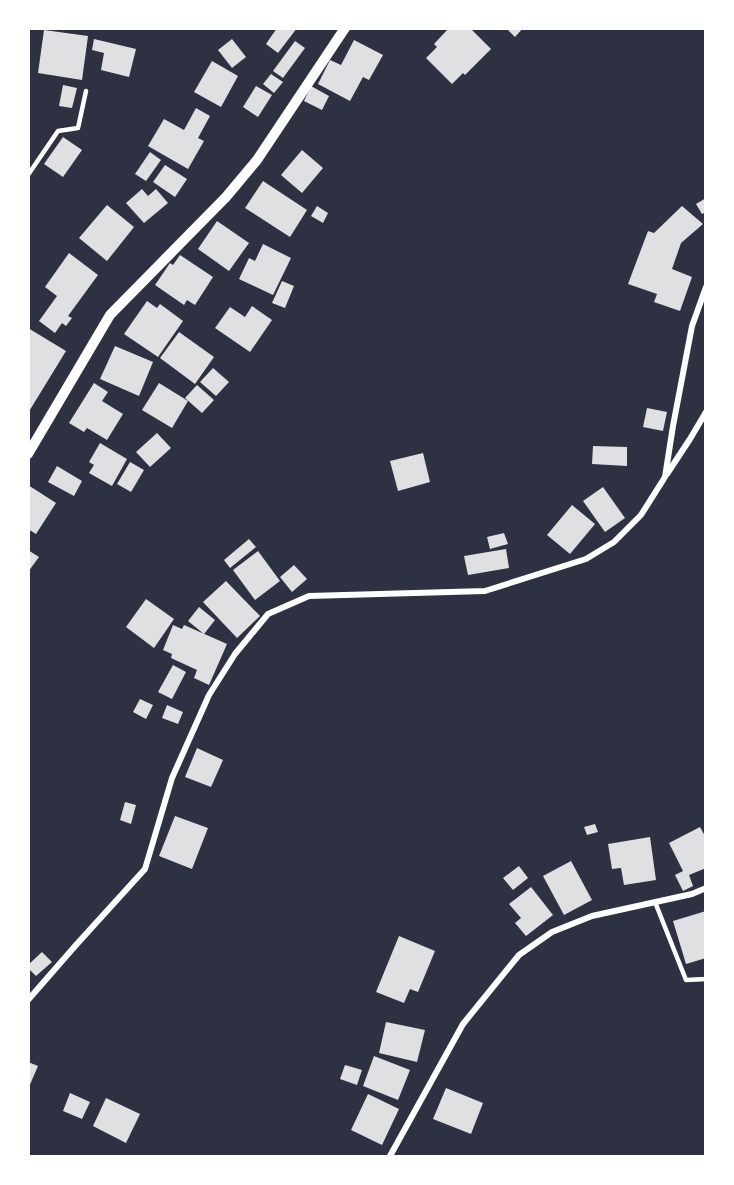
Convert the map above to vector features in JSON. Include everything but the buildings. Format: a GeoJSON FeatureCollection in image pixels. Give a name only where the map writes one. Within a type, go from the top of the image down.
{"type":"FeatureCollection","features":[{"type":"Feature","properties":{"kind":"street"},"geometry":{"type":"LineString","coordinates":[[28,454],[110,315],[226,197],[257,160],[345,28]]}},
{"type":"Feature","properties":{"kind":"street"},"geometry":{"type":"LineString","coordinates":[[665,477],[692,326],[705,287]]}},
{"type":"Feature","properties":{"kind":"street"},"geometry":{"type":"LineString","coordinates":[[28,1000],[145,869],[172,778],[209,695],[235,654],[268,614],[309,596],[485,591],[586,559],[614,542],[641,514],[705,412]]}},
{"type":"Feature","properties":{"kind":"street"},"geometry":{"type":"LineString","coordinates":[[390,1156],[464,1024],[519,955],[552,932],[592,916],[692,894],[705,888]]}},
{"type":"Feature","properties":{"kind":"lane"},"geometry":{"type":"LineString","coordinates":[[28,174],[58,131],[78,128],[86,91]]}},
{"type":"Feature","properties":{"kind":"lane"},"geometry":{"type":"LineString","coordinates":[[655,902],[686,980],[705,980]]}}]}
